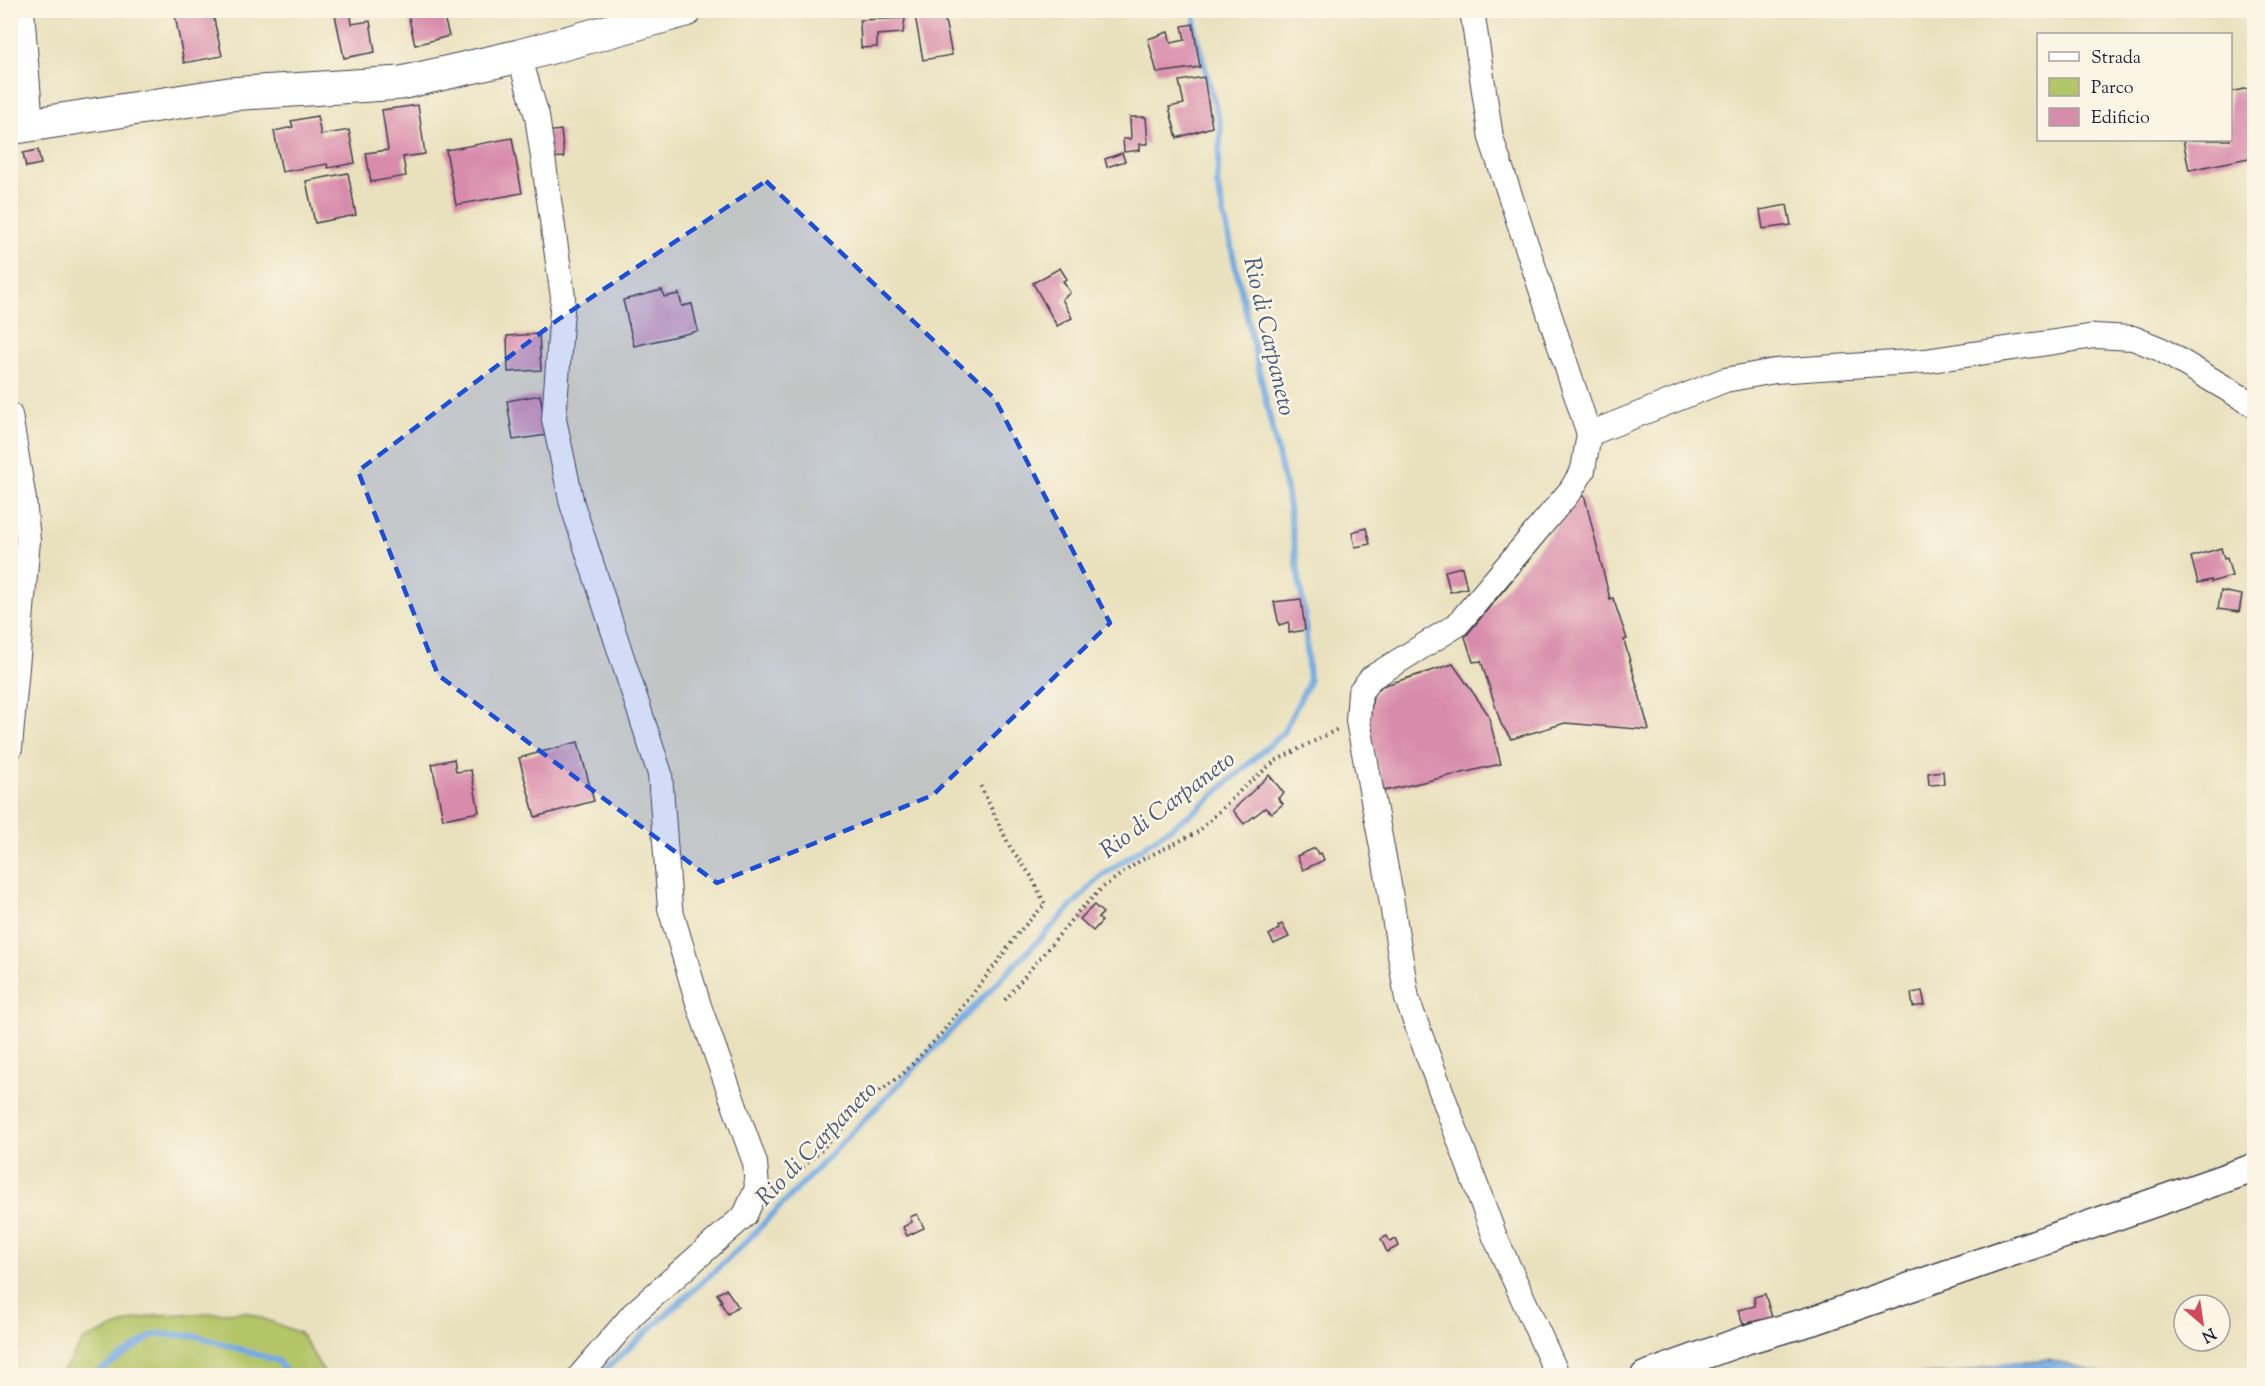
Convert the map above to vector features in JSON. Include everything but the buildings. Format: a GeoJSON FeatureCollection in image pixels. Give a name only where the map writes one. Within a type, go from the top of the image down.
{"type":"FeatureCollection","features":[{"type":"Feature","properties":{"kind":"main road"},"geometry":{"type":"LineString","coordinates":[[21,126],[229,94],[401,84],[519,56],[686,10]]}},
{"type":"Feature","properties":{"kind":"street"},"geometry":{"type":"LineString","coordinates":[[21,126],[22,10]]}},
{"type":"Feature","properties":{"kind":"street"},"geometry":{"type":"LineString","coordinates":[[1472,10],[1491,138],[1589,434],[1583,470],[1571,490],[1457,625],[1371,678],[1360,692],[1358,722],[1388,879],[1407,999],[1495,1237],[1558,1376]]}},
{"type":"Feature","properties":{"kind":"street"},"geometry":{"type":"LineString","coordinates":[[519,56],[537,116],[563,297],[554,419],[572,504],[660,774],[670,908],[699,1006],[755,1163],[757,1188],[746,1215],[633,1314],[580,1376]]}},
{"type":"Feature","properties":{"kind":"street"},"geometry":{"type":"LineString","coordinates":[[1589,434],[1725,380],[1755,374],[1925,361],[2095,336],[2133,338],[2160,349],[2254,405]]}},
{"type":"Feature","properties":{"kind":"street"},"geometry":{"type":"LineString","coordinates":[[10,415],[28,540],[10,748]]}},
{"type":"Feature","properties":{"kind":"street"},"geometry":{"type":"LineString","coordinates":[[1644,1376],[1748,1339],[1818,1319],[2254,1168]]}},
{"type":"Feature","properties":{"kind":"path"},"geometry":{"type":"LineString","coordinates":[[1005,1000],[1078,912],[1102,888],[1141,860],[1198,832],[1243,788],[1275,761],[1329,733],[1358,722]]}},
{"type":"Feature","properties":{"kind":"path"},"geometry":{"type":"LineString","coordinates":[[757,1188],[772,1191],[795,1174],[877,1093],[903,1074],[941,1034],[1019,932],[1045,904],[1031,876],[1010,847],[980,784]]}},
{"type":"Feature","properties":{"kind":"highlighted area"},"geometry":{"type":"Polygon","coordinates":[[[766,181],[995,399],[1110,623],[933,795],[717,883],[438,675],[358,471],[559,319],[766,181]]]}},
{"type":"Feature","properties":{"kind":"green space"},"geometry":{"type":"Polygon","coordinates":[[[246,1312],[300,1333],[326,1375],[60,1375],[84,1340],[130,1321],[158,1315],[246,1312]]]}},
{"type":"Feature","properties":{"kind":"water"},"geometry":{"type":"Polygon","coordinates":[[[2049,1359],[2108,1375],[1913,1375],[1961,1372],[2005,1363],[2049,1359]]]}},
{"type":"Feature","properties":{"kind":"waterway","name":"Rio di Carpaneto"},"geometry":{"type":"LineString","coordinates":[[598,1376],[739,1249],[1099,878],[1199,808],[1283,733],[1309,682],[1305,619],[1287,494],[1217,184],[1221,127],[1195,31],[1195,10]]}},
{"type":"Feature","properties":{"kind":"waterway","name":"Rio di Carpaneto"},"geometry":{"type":"LineString","coordinates":[[92,1376],[155,1334],[197,1336],[278,1361],[288,1376]]}}]}
